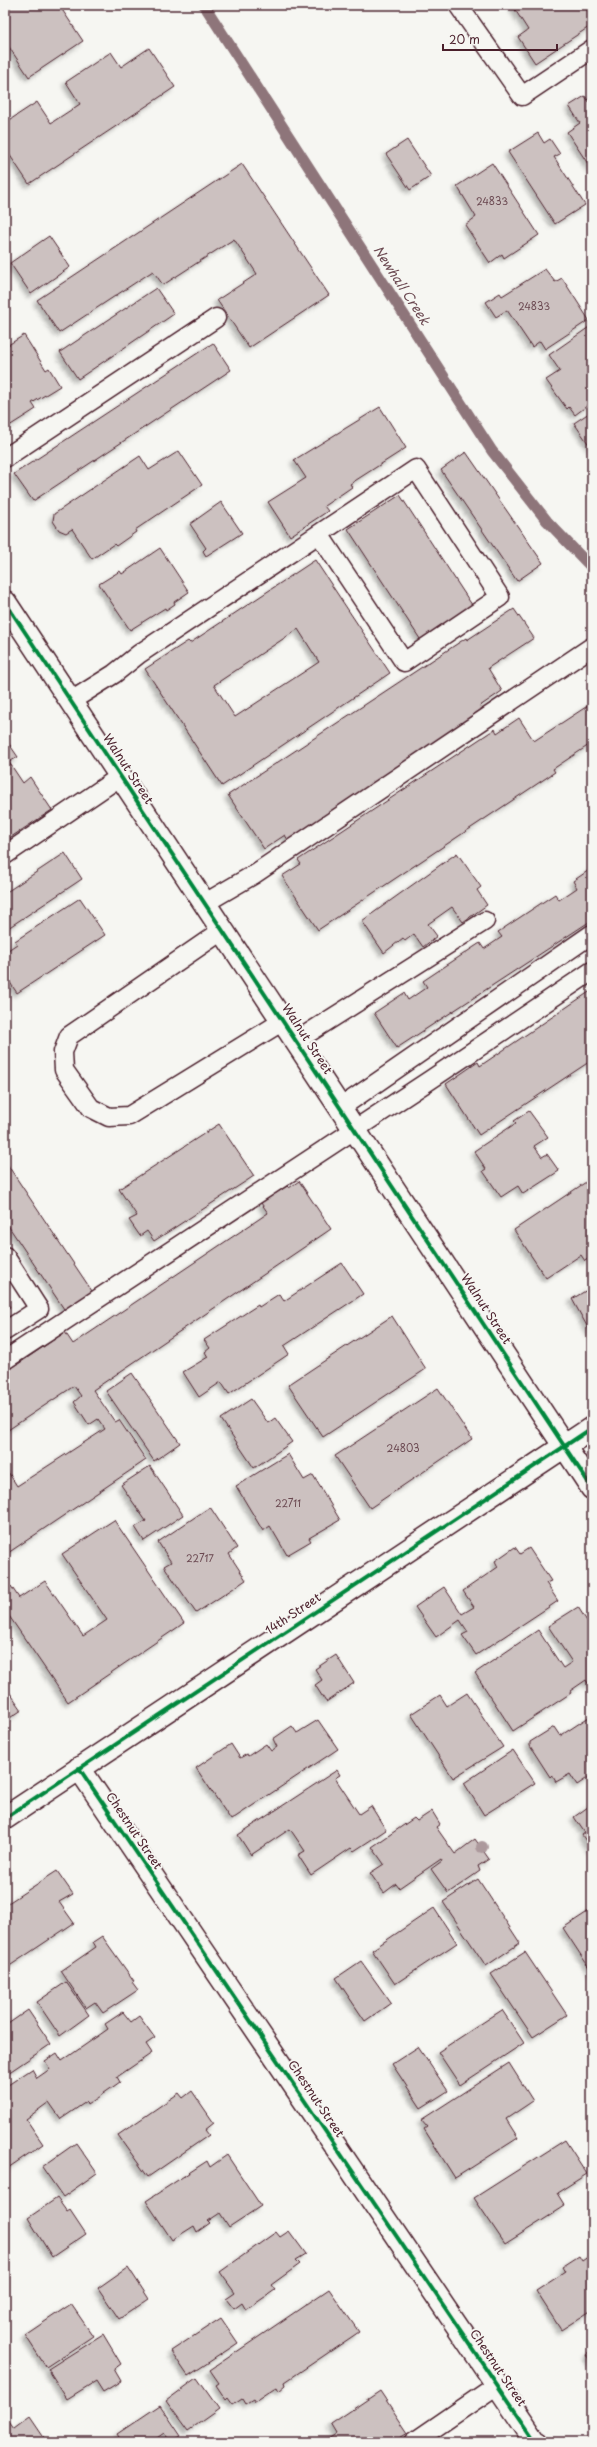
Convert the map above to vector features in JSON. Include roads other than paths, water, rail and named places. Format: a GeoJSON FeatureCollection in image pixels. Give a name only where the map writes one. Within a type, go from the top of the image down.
{"type":"FeatureCollection","features":[{"type":"Feature","properties":{"kind":"street","name":"Walnut Street"},"geometry":{"type":"LineString","coordinates":[[6,605],[121,776],[592,1488]]}},
{"type":"Feature","properties":{"kind":"street","name":"14th Street"},"geometry":{"type":"LineString","coordinates":[[5,1818],[592,1428]]}},
{"type":"Feature","properties":{"kind":"street","name":"Chestnut Street"},"geometry":{"type":"LineString","coordinates":[[79,1768],[536,2442]]}},
{"type":"Feature","properties":{"kind":"lane"},"geometry":{"type":"LineString","coordinates":[[458,5],[522,96],[592,49]]}},
{"type":"Feature","properties":{"kind":"lane"},"geometry":{"type":"LineString","coordinates":[[5,458],[216,318]]}},
{"type":"Feature","properties":{"kind":"lane"},"geometry":{"type":"LineString","coordinates":[[71,701],[319,534],[416,469],[500,597],[404,662],[319,534]]}},
{"type":"Feature","properties":{"kind":"lane"},"geometry":{"type":"LineString","coordinates":[[205,903],[253,875],[590,648]]}},
{"type":"Feature","properties":{"kind":"lane"},"geometry":{"type":"LineString","coordinates":[[5,855],[121,776]]}},
{"type":"Feature","properties":{"kind":"lane"},"geometry":{"type":"LineString","coordinates":[[296,1041],[485,921]]}},
{"type":"Feature","properties":{"kind":"lane"},"geometry":{"type":"LineString","coordinates":[[223,930],[69,1036],[63,1052],[64,1070],[91,1108],[109,1117],[129,1116],[283,1021]]}},
{"type":"Feature","properties":{"kind":"lane"},"geometry":{"type":"LineString","coordinates":[[340,1108],[592,934]]}},
{"type":"Feature","properties":{"kind":"lane"},"geometry":{"type":"LineString","coordinates":[[5,1360],[592,971]]}},
{"type":"Feature","properties":{"kind":"lane"},"geometry":{"type":"LineString","coordinates":[[5,1256],[39,1309],[5,1331]]}},
{"type":"Feature","properties":{"kind":"lane"},"geometry":{"type":"LineString","coordinates":[[414,2442],[497,2385]]}},
{"type":"Feature","properties":{"kind":"waterway","name":"Newhall Creek"},"geometry":{"type":"LineString","coordinates":[[204,5],[492,451],[547,521],[592,568]]}}]}
